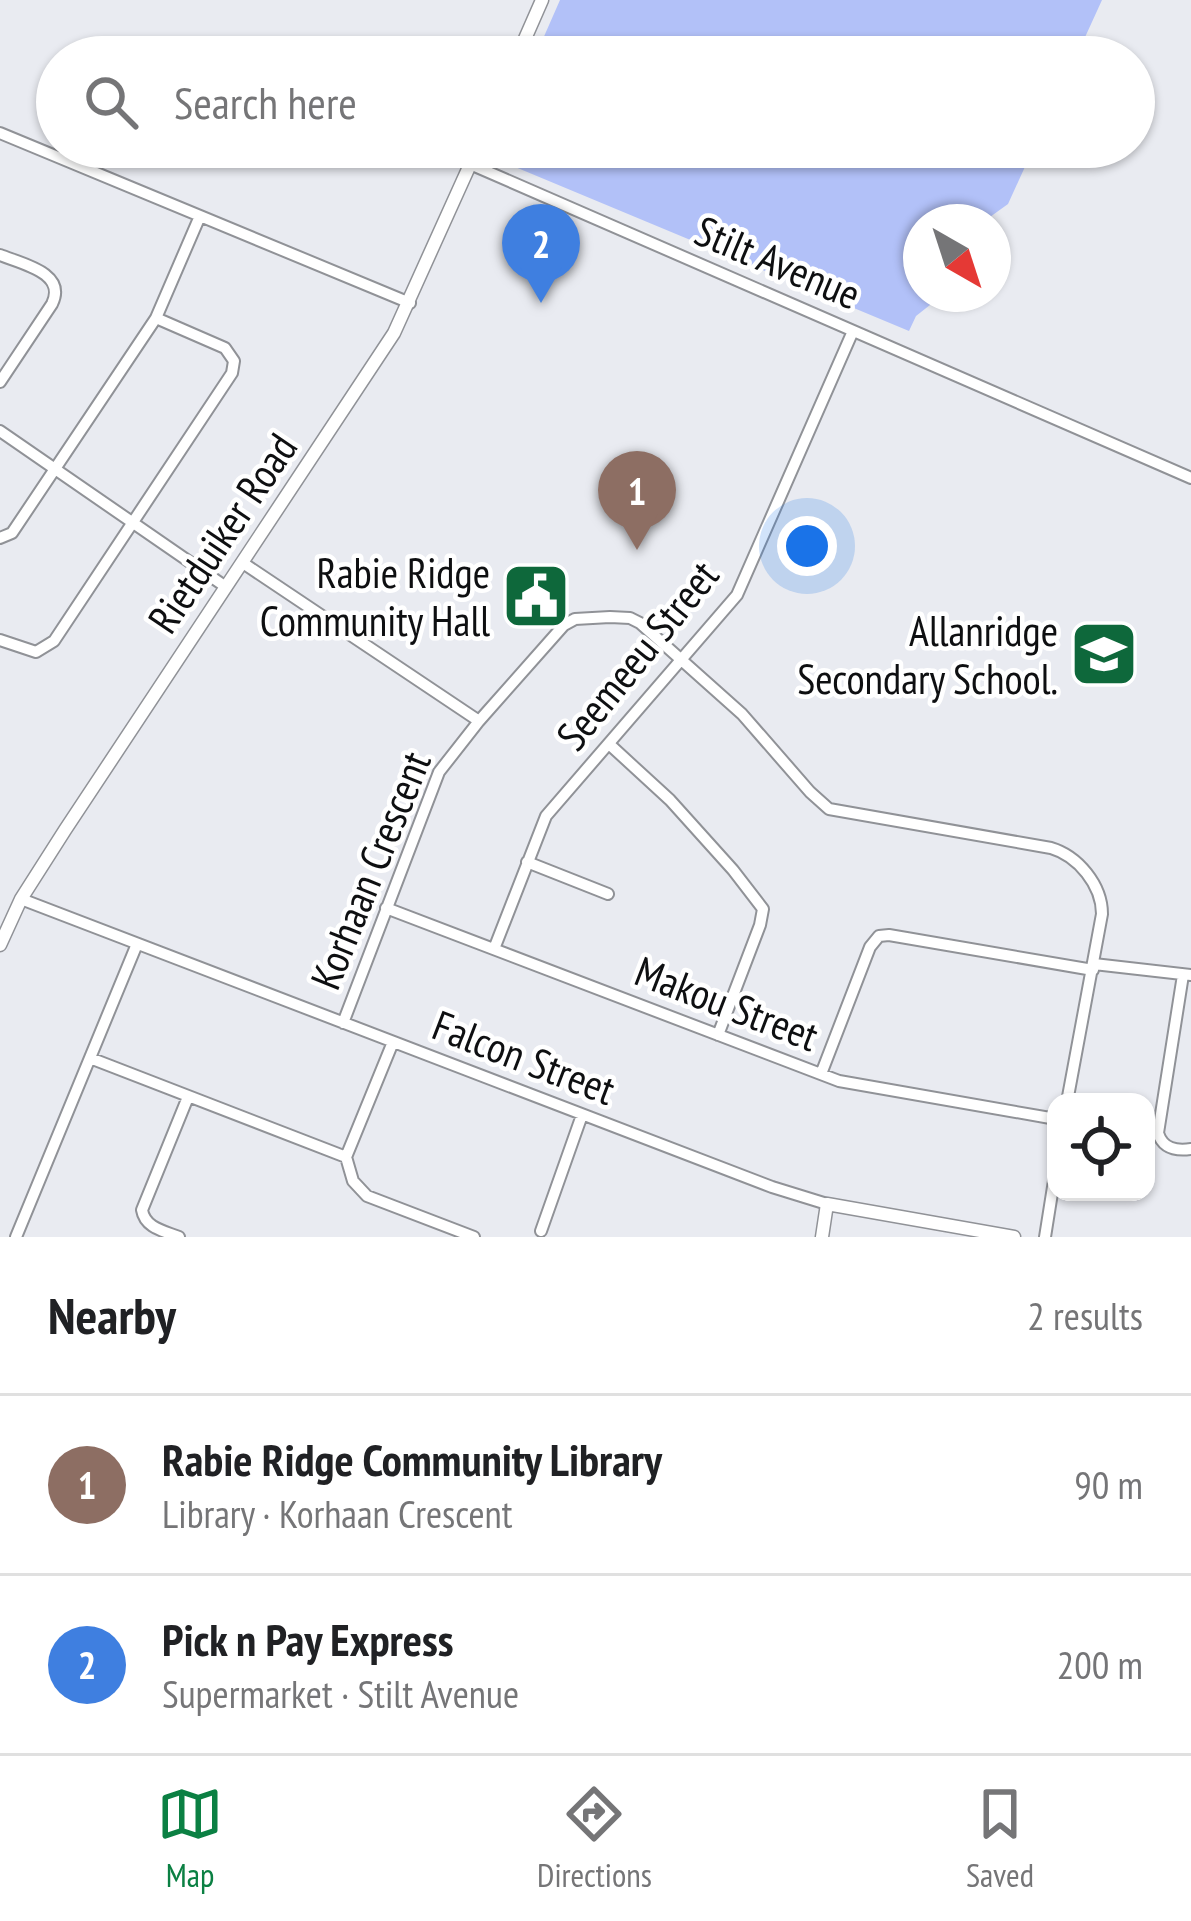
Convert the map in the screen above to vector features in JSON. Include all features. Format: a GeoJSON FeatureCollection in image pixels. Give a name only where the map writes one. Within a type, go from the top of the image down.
{"type":"FeatureCollection","features":[{"type":"Feature","properties":{"kind":"street"},"geometry":{"type":"LineString","coordinates":[[526,36],[542,0]]}},
{"type":"Feature","properties":{"kind":"street"},"geometry":{"type":"LineString","coordinates":[[0,133],[36,148]]}},
{"type":"Feature","properties":{"kind":"street"},"geometry":{"type":"LineString","coordinates":[[84,168],[410,303]]}},
{"type":"Feature","properties":{"kind":"street","name":"Rietduiker Road"},"geometry":{"type":"LineString","coordinates":[[0,945],[21,899],[382,352],[410,303],[468,168]]}},
{"type":"Feature","properties":{"kind":"street","name":"Stilt Avenue"},"geometry":{"type":"LineString","coordinates":[[479,168],[1191,478]]}},
{"type":"Feature","properties":{"kind":"street"},"geometry":{"type":"LineString","coordinates":[[0,538],[12,532],[156,318],[200,216]]}},
{"type":"Feature","properties":{"kind":"street"},"geometry":{"type":"LineString","coordinates":[[0,255],[47,275],[57,290],[0,382]]}},
{"type":"Feature","properties":{"kind":"street"},"geometry":{"type":"LineString","coordinates":[[0,640],[32,652],[50,645],[228,380],[234,366],[225,348],[156,318]]}},
{"type":"Feature","properties":{"kind":"street","name":"Seemeeu Street"},"geometry":{"type":"LineString","coordinates":[[494,949],[546,816],[740,590],[853,331]]}},
{"type":"Feature","properties":{"kind":"street"},"geometry":{"type":"LineString","coordinates":[[0,431],[226,587]]}},
{"type":"Feature","properties":{"kind":"street"},"geometry":{"type":"LineString","coordinates":[[243,562],[479,721]]}},
{"type":"Feature","properties":{"kind":"street","name":"Korhaan Crescent"},"geometry":{"type":"LineString","coordinates":[[343,1023],[439,772],[560,629],[575,619],[621,617],[635,620],[742,714],[829,808],[1051,848],[1069,856],[1093,883],[1102,902],[1069,1093]]}},
{"type":"Feature","properties":{"kind":"street"},"geometry":{"type":"LineString","coordinates":[[609,744],[670,800],[763,909],[718,1035]]}},
{"type":"Feature","properties":{"kind":"street"},"geometry":{"type":"LineString","coordinates":[[527,862],[608,894]]}},
{"type":"Feature","properties":{"kind":"street","name":"Falcon Street"},"geometry":{"type":"LineString","coordinates":[[21,899],[790,1194],[1012,1237]]}},
{"type":"Feature","properties":{"kind":"street","name":"Makou Street"},"geometry":{"type":"LineString","coordinates":[[386,908],[846,1083],[1047,1117]]}},
{"type":"Feature","properties":{"kind":"street"},"geometry":{"type":"LineString","coordinates":[[821,1074],[870,947],[879,936],[1094,967],[1187,975],[1158,1132],[1172,1149],[1191,1149]]}},
{"type":"Feature","properties":{"kind":"street"},"geometry":{"type":"LineString","coordinates":[[16,1237],[137,944]]}},
{"type":"Feature","properties":{"kind":"street"},"geometry":{"type":"LineString","coordinates":[[393,1042],[346,1157],[353,1181],[367,1196],[440,1231],[474,1237]]}},
{"type":"Feature","properties":{"kind":"street"},"geometry":{"type":"LineString","coordinates":[[90,1058],[346,1157]]}},
{"type":"Feature","properties":{"kind":"street"},"geometry":{"type":"LineString","coordinates":[[179,1237],[155,1228],[142,1214],[188,1097]]}},
{"type":"Feature","properties":{"kind":"street"},"geometry":{"type":"LineString","coordinates":[[555,1237],[537,1234],[582,1115]]}},
{"type":"Feature","properties":{"kind":"street"},"geometry":{"type":"LineString","coordinates":[[1045,1237],[1051,1201]]}},
{"type":"Feature","properties":{"kind":"street"},"geometry":{"type":"LineString","coordinates":[[822,1237],[827,1204]]}},
{"type":"Feature","properties":{"kind":"shaded area"},"geometry":{"type":"Polygon","coordinates":[[[560,0],[1102,0],[1086,36],[544,36],[560,0]]]}},
{"type":"Feature","properties":{"kind":"shaded area"},"geometry":{"type":"Polygon","coordinates":[[[517,168],[1024,168],[1008,204],[903,204],[903,312],[921,312],[909,331],[517,168]]]}},
{"type":"Feature","properties":{"kind":"place","name":"Pick n Pay Express"},"geometry":{"type":"Point","coordinates":[541,303]}},
{"type":"Feature","properties":{"kind":"place","name":"Rabie Ridge Community Library"},"geometry":{"type":"Point","coordinates":[637,550]}},
{"type":"Feature","properties":{"kind":"place","name":"Rabie Ridge Community Hall"},"geometry":{"type":"Point","coordinates":[536,596]}},
{"type":"Feature","properties":{"kind":"place","name":"Allanridge Secondary School."},"geometry":{"type":"Point","coordinates":[1104,654]}}]}
